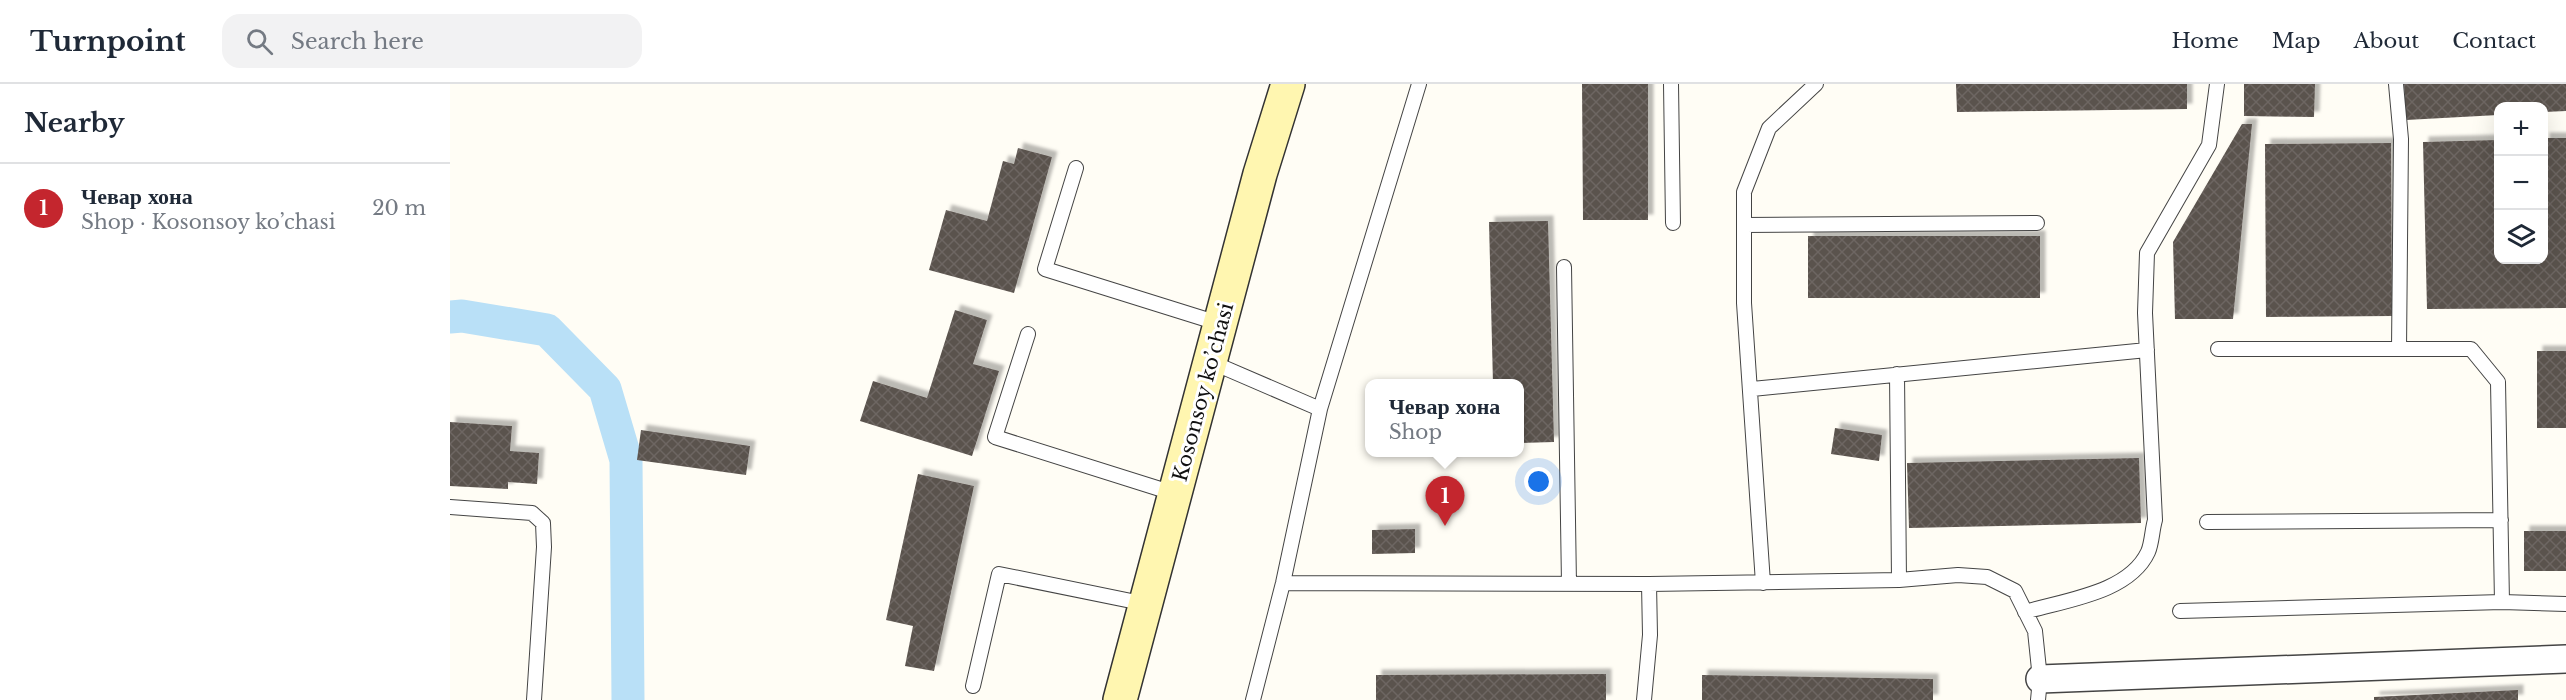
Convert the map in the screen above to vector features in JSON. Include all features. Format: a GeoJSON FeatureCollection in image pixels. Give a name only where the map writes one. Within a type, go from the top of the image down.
{"type":"FeatureCollection","features":[{"type":"Feature","properties":{"kind":"main road","name":"Kosonsoy ko’chasi"},"geometry":{"type":"LineString","coordinates":[[1120,700],[1260,174],[1288,84]]}},
{"type":"Feature","properties":{"kind":"street"},"geometry":{"type":"LineString","coordinates":[[2039,690],[2566,659]]}},
{"type":"Feature","properties":{"kind":"lane"},"geometry":{"type":"LineString","coordinates":[[1253,700],[1283,583],[1320,409],[1419,84]]}},
{"type":"Feature","properties":{"kind":"lane"},"geometry":{"type":"LineString","coordinates":[[1671,84],[1672,223]]}},
{"type":"Feature","properties":{"kind":"lane"},"geometry":{"type":"LineString","coordinates":[[1763,583],[1754,471],[1752,389],[1744,303],[1744,192],[1769,128],[1816,84]]}},
{"type":"Feature","properties":{"kind":"lane"},"geometry":{"type":"LineString","coordinates":[[2025,612],[2111,587],[2134,574],[2148,551],[2155,520],[2145,312],[2147,253],[2209,145],[2217,84]]}},
{"type":"Feature","properties":{"kind":"lane"},"geometry":{"type":"LineString","coordinates":[[2396,84],[2401,139],[2400,348]]}},
{"type":"Feature","properties":{"kind":"lane"},"geometry":{"type":"LineString","coordinates":[[1076,168],[1045,269],[1221,324]]}},
{"type":"Feature","properties":{"kind":"lane"},"geometry":{"type":"LineString","coordinates":[[1744,225],[2037,223]]}},
{"type":"Feature","properties":{"kind":"lane"},"geometry":{"type":"LineString","coordinates":[[1564,267],[1569,584]]}},
{"type":"Feature","properties":{"kind":"lane"},"geometry":{"type":"LineString","coordinates":[[1028,334],[995,437],[1176,494]]}},
{"type":"Feature","properties":{"kind":"lane"},"geometry":{"type":"LineString","coordinates":[[2218,348],[2471,348],[2498,382],[2502,603]]}},
{"type":"Feature","properties":{"kind":"lane"},"geometry":{"type":"LineString","coordinates":[[1752,389],[2147,350]]}},
{"type":"Feature","properties":{"kind":"lane"},"geometry":{"type":"LineString","coordinates":[[1211,362],[1320,409]]}},
{"type":"Feature","properties":{"kind":"lane"},"geometry":{"type":"LineString","coordinates":[[1897,374],[1899,580]]}},
{"type":"Feature","properties":{"kind":"lane"},"geometry":{"type":"LineString","coordinates":[[450,507],[532,513],[543,523],[544,547],[534,700]]}},
{"type":"Feature","properties":{"kind":"lane"},"geometry":{"type":"LineString","coordinates":[[2207,522],[2501,520]]}},
{"type":"Feature","properties":{"kind":"lane"},"geometry":{"type":"LineString","coordinates":[[973,686],[999,574],[1146,604]]}},
{"type":"Feature","properties":{"kind":"lane"},"geometry":{"type":"LineString","coordinates":[[1283,583],[1649,584],[1899,580],[1958,575],[1987,577],[2015,591],[2035,631],[2039,690]]}},
{"type":"Feature","properties":{"kind":"lane"},"geometry":{"type":"LineString","coordinates":[[1644,700],[1650,635],[1649,584]]}},
{"type":"Feature","properties":{"kind":"lane"},"geometry":{"type":"LineString","coordinates":[[2180,611],[2502,603],[2566,604]]}},
{"type":"Feature","properties":{"kind":"building"},"geometry":{"type":"Polygon","coordinates":[[[1582,84],[1648,84],[1648,220],[1583,220],[1582,84]]]}},
{"type":"Feature","properties":{"kind":"building"},"geometry":{"type":"Polygon","coordinates":[[[1956,84],[2187,84],[2187,109],[1957,112],[1956,84]]]}},
{"type":"Feature","properties":{"kind":"building"},"geometry":{"type":"Polygon","coordinates":[[[2244,84],[2315,84],[2314,117],[2244,116],[2244,84]]]}},
{"type":"Feature","properties":{"kind":"building"},"geometry":{"type":"Polygon","coordinates":[[[2404,84],[2566,84],[2566,111],[2548,112],[2548,102],[2494,102],[2494,115],[2406,120],[2404,84]]]}},
{"type":"Feature","properties":{"kind":"building"},"geometry":{"type":"Polygon","coordinates":[[[2242,124],[2252,124],[2233,319],[2175,319],[2173,242],[2242,124]]]}},
{"type":"Feature","properties":{"kind":"building"},"geometry":{"type":"Polygon","coordinates":[[[2548,138],[2566,138],[2566,308],[2427,309],[2423,142],[2494,140],[2494,264],[2548,264],[2548,138]]]}},
{"type":"Feature","properties":{"kind":"building"},"geometry":{"type":"Polygon","coordinates":[[[2391,143],[2392,316],[2266,317],[2265,144],[2391,143]]]}},
{"type":"Feature","properties":{"kind":"building"},"geometry":{"type":"Polygon","coordinates":[[[1018,148],[1052,157],[1014,293],[929,270],[946,210],[987,221],[1003,161],[1014,164],[1018,148]]]}},
{"type":"Feature","properties":{"kind":"building"},"geometry":{"type":"Polygon","coordinates":[[[1548,221],[1554,442],[1524,443],[1524,379],[1493,379],[1489,222],[1548,221]]]}},
{"type":"Feature","properties":{"kind":"building"},"geometry":{"type":"Polygon","coordinates":[[[1808,236],[2040,236],[2040,298],[1808,298],[1808,236]]]}},
{"type":"Feature","properties":{"kind":"building"},"geometry":{"type":"Polygon","coordinates":[[[955,310],[987,320],[973,364],[999,371],[972,456],[860,421],[873,381],[927,398],[955,310]]]}},
{"type":"Feature","properties":{"kind":"building"},"geometry":{"type":"Polygon","coordinates":[[[2537,351],[2566,351],[2566,428],[2537,428],[2537,351]]]}},
{"type":"Feature","properties":{"kind":"building"},"geometry":{"type":"Polygon","coordinates":[[[450,422],[512,426],[510,451],[539,453],[537,484],[508,482],[508,489],[450,486],[450,422]]]}},
{"type":"Feature","properties":{"kind":"building"},"geometry":{"type":"Polygon","coordinates":[[[1835,428],[1882,435],[1879,461],[1831,454],[1835,428]]]}},
{"type":"Feature","properties":{"kind":"building"},"geometry":{"type":"Polygon","coordinates":[[[641,430],[750,446],[746,475],[637,460],[641,430]]]}},
{"type":"Feature","properties":{"kind":"building"},"geometry":{"type":"Polygon","coordinates":[[[2139,458],[2141,523],[1909,528],[1907,463],[2139,458]]]}},
{"type":"Feature","properties":{"kind":"building"},"geometry":{"type":"Polygon","coordinates":[[[918,474],[974,486],[934,671],[905,666],[913,626],[886,620],[918,474]]]}},
{"type":"Feature","properties":{"kind":"building"},"geometry":{"type":"Polygon","coordinates":[[[1415,529],[1415,553],[1372,554],[1372,530],[1415,529]]]}},
{"type":"Feature","properties":{"kind":"building"},"geometry":{"type":"Polygon","coordinates":[[[2524,531],[2566,531],[2566,571],[2524,571],[2524,531]]]}},
{"type":"Feature","properties":{"kind":"building"},"geometry":{"type":"Polygon","coordinates":[[[1606,674],[1606,700],[1376,700],[1376,675],[1606,674]]]}},
{"type":"Feature","properties":{"kind":"building"},"geometry":{"type":"Polygon","coordinates":[[[1702,675],[1933,679],[1933,700],[1702,700],[1702,675]]]}},
{"type":"Feature","properties":{"kind":"building"},"geometry":{"type":"Polygon","coordinates":[[[2518,690],[2518,700],[2374,700],[2374,697],[2518,690]]]}},
{"type":"Feature","properties":{"kind":"waterway"},"geometry":{"type":"LineString","coordinates":[[450,317],[462,316],[547,330],[605,389],[626,460],[628,700]]}},
{"type":"Feature","properties":{"kind":"place","name":"Чевар хона"},"geometry":{"type":"Point","coordinates":[1445,526]}}]}
